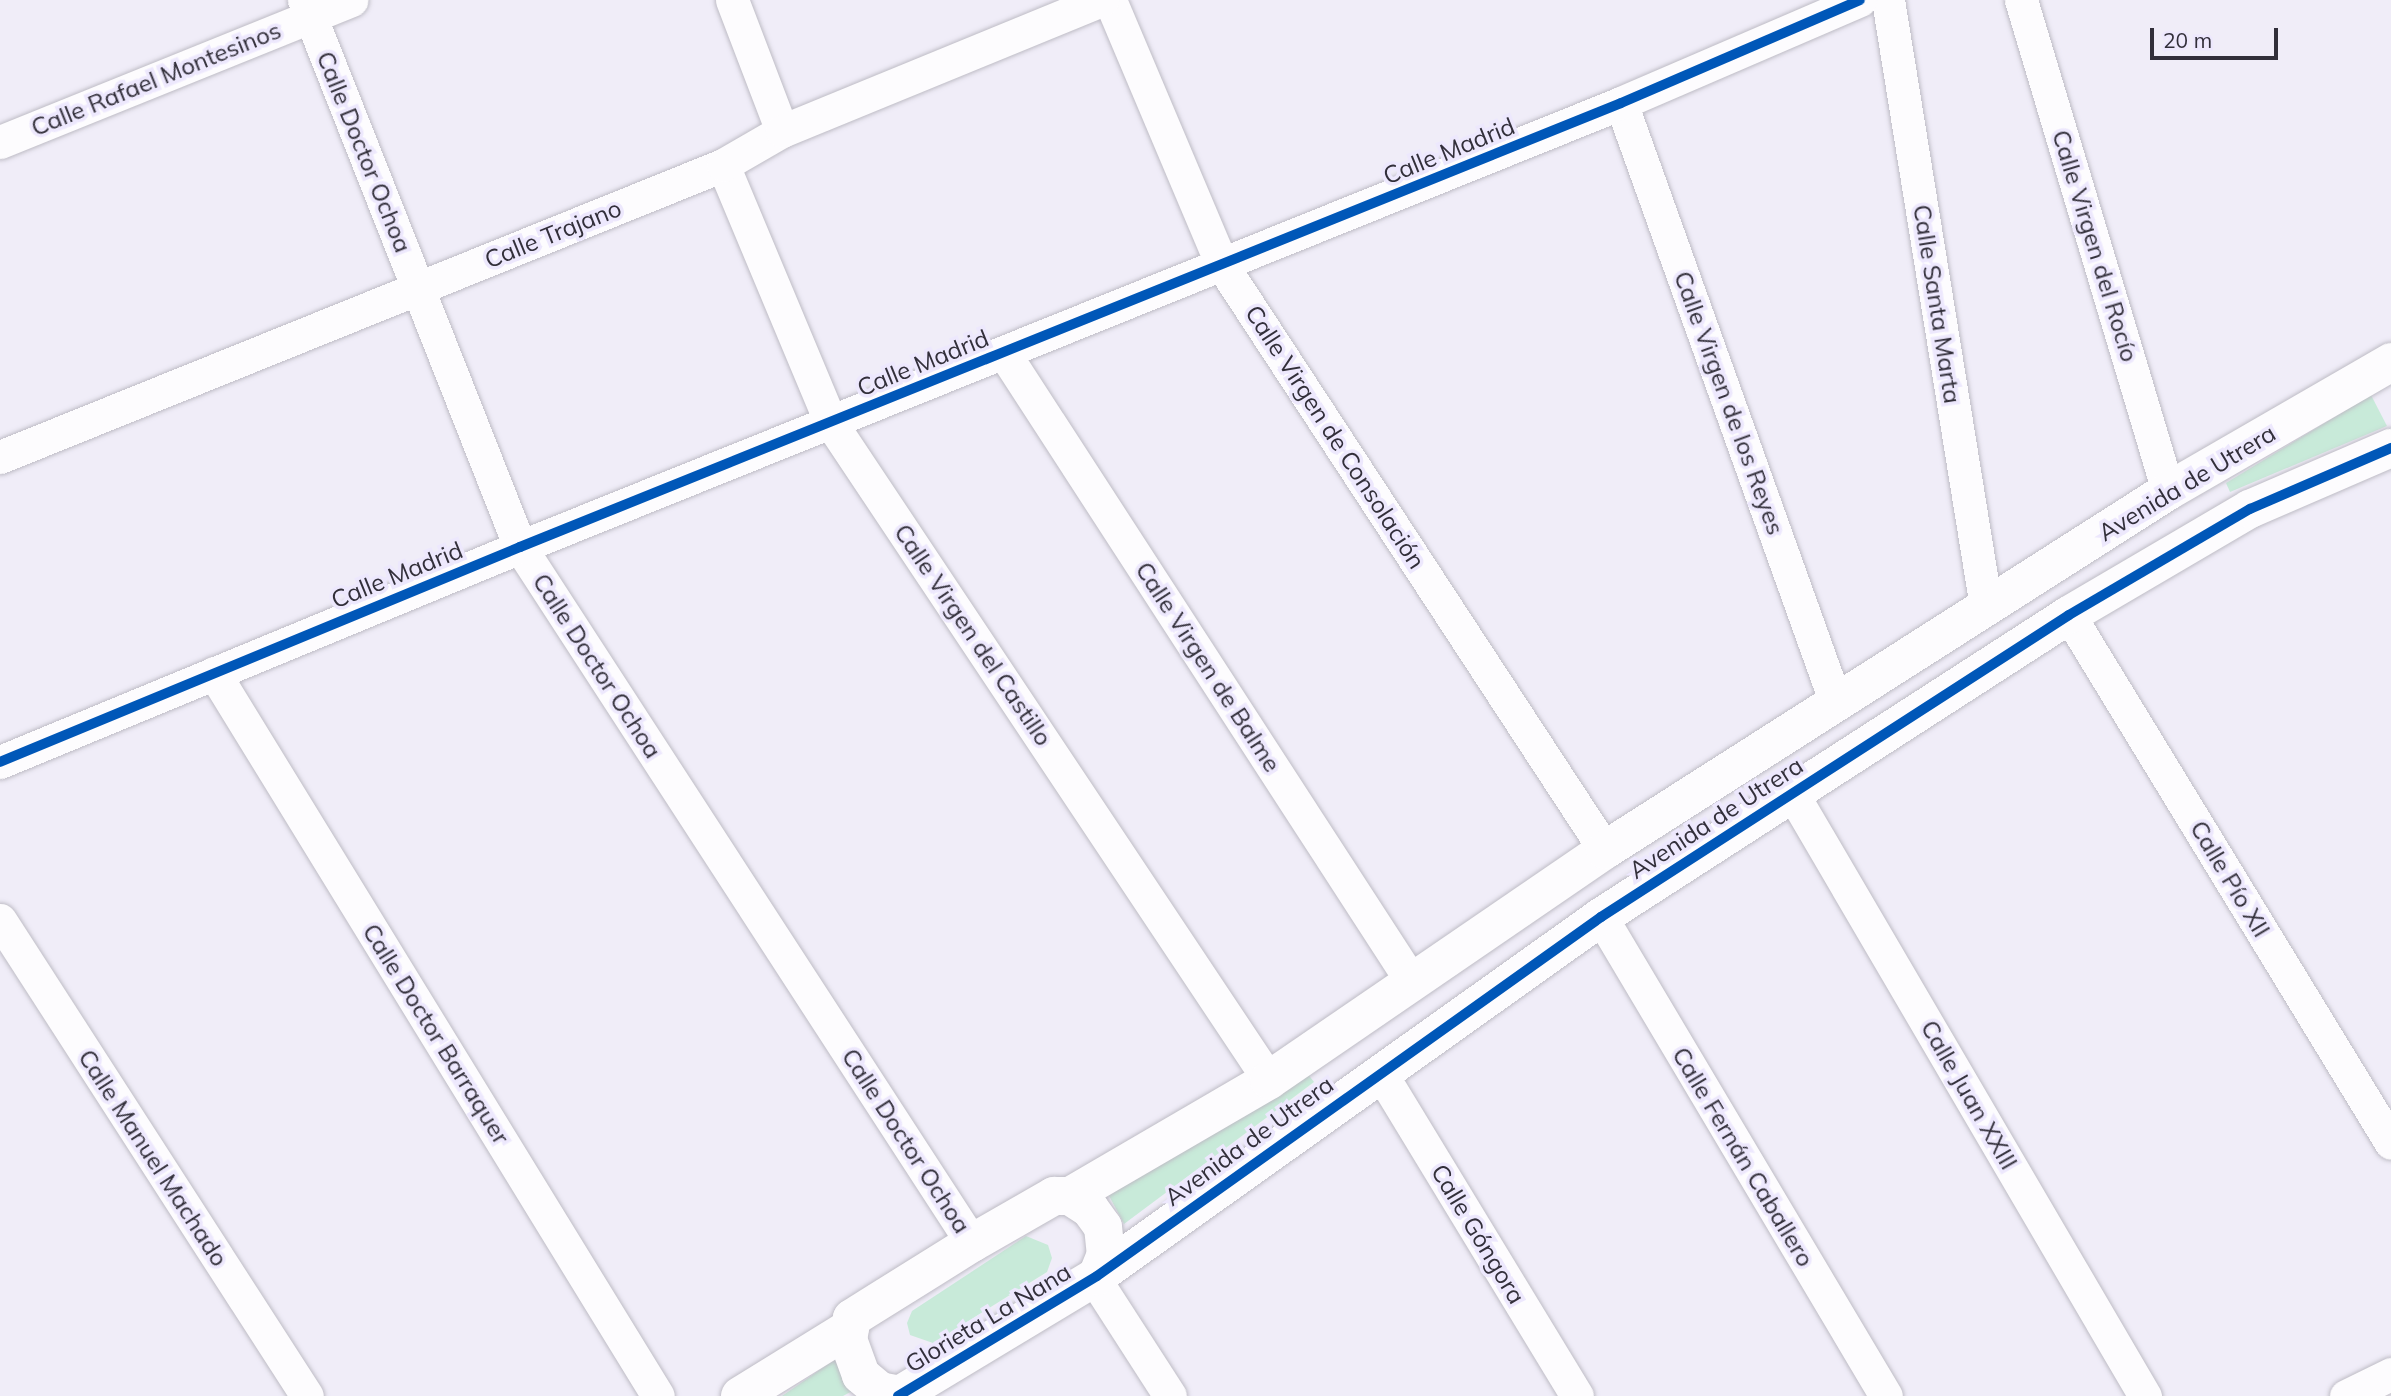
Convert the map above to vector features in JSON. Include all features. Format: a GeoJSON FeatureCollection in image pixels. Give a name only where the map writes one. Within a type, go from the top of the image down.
{"type":"FeatureCollection","features":[{"type":"Feature","properties":{"kind":"street","name":"Calle Rafael Montesinos"},"geometry":{"type":"LineString","coordinates":[[0,142],[307,8],[351,0]]}},
{"type":"Feature","properties":{"kind":"street"},"geometry":{"type":"LineString","coordinates":[[732,0],[782,131]]}},
{"type":"Feature","properties":{"kind":"street","name":"Calle Trajano"},"geometry":{"type":"LineString","coordinates":[[0,457],[723,165],[782,131],[1102,0]]}},
{"type":"Feature","properties":{"kind":"street","name":"Calle Virgen de Consolación"},"geometry":{"type":"LineString","coordinates":[[1110,0],[1222,265],[1605,850]]}},
{"type":"Feature","properties":{"kind":"street","name":"Calle Madrid"},"geometry":{"type":"LineString","coordinates":[[0,762],[520,547],[1621,103],[1860,0]]}},
{"type":"Feature","properties":{"kind":"street","name":"Calle Santa Marta"},"geometry":{"type":"LineString","coordinates":[[1888,0],[1986,607]]}},
{"type":"Feature","properties":{"kind":"street","name":"Calle Virgen del Rocío"},"geometry":{"type":"LineString","coordinates":[[2021,0],[2168,491]]}},
{"type":"Feature","properties":{"kind":"street","name":"Calle Doctor Ochoa"},"geometry":{"type":"LineString","coordinates":[[307,8],[520,547],[972,1243]]}},
{"type":"Feature","properties":{"kind":"street","name":"Calle Virgen de los Reyes"},"geometry":{"type":"LineString","coordinates":[[1621,103],[1836,703]]}},
{"type":"Feature","properties":{"kind":"street","name":"Calle Virgen del Castillo"},"geometry":{"type":"LineString","coordinates":[[723,165],[831,422],[1269,1080]]}},
{"type":"Feature","properties":{"kind":"street","name":"Calle Virgen de Balme"},"geometry":{"type":"LineString","coordinates":[[1004,353],[1412,982]]}},
{"type":"Feature","properties":{"kind":"street","name":"Avenida de Utrera"},"geometry":{"type":"LineString","coordinates":[[1070,1196],[1269,1080],[1605,850],[2168,491],[2390,367]]}},
{"type":"Feature","properties":{"kind":"street","name":"Avenida de Utrera"},"geometry":{"type":"LineString","coordinates":[[1096,1277],[1380,1072],[1601,918],[2069,615],[2250,509],[2391,448]]}},
{"type":"Feature","properties":{"kind":"street","name":"Calle Pío XII"},"geometry":{"type":"LineString","coordinates":[[2069,615],[2391,1143]]}},
{"type":"Feature","properties":{"kind":"street","name":"Calle Doctor Barraquer"},"geometry":{"type":"LineString","coordinates":[[215,673],[658,1396]]}},
{"type":"Feature","properties":{"kind":"street","name":"Calle Juan XXIII"},"geometry":{"type":"LineString","coordinates":[[1793,793],[2146,1396]]}},
{"type":"Feature","properties":{"kind":"street","name":"Calle Fernán Caballero"},"geometry":{"type":"LineString","coordinates":[[1601,918],[1886,1396]]}},
{"type":"Feature","properties":{"kind":"street","name":"Calle Manuel Machado"},"geometry":{"type":"LineString","coordinates":[[0,920],[307,1396]]}},
{"type":"Feature","properties":{"kind":"street","name":"Calle Góngora"},"geometry":{"type":"LineString","coordinates":[[1380,1072],[1577,1396]]}},
{"type":"Feature","properties":{"kind":"street"},"geometry":{"type":"LineString","coordinates":[[740,1396],[850,1328],[852,1318],[972,1243],[1054,1196],[1070,1196]]}},
{"type":"Feature","properties":{"kind":"street","name":"Glorieta La Nana"},"geometry":{"type":"LineString","coordinates":[[850,1328],[852,1356],[864,1379],[880,1391],[901,1395],[1096,1277],[1106,1254],[1103,1227],[1090,1209],[1070,1196]]}},
{"type":"Feature","properties":{"kind":"street"},"geometry":{"type":"LineString","coordinates":[[1096,1277],[1170,1396]]}},
{"type":"Feature","properties":{"kind":"street"},"geometry":{"type":"LineString","coordinates":[[2346,1396],[2391,1374]]}},
{"type":"Feature","properties":{"kind":"green space"},"geometry":{"type":"Polygon","coordinates":[[[2371,395],[2387,426],[2230,492],[2226,483],[2371,395]]]}},
{"type":"Feature","properties":{"kind":"green space"},"geometry":{"type":"Polygon","coordinates":[[[1307,1073],[1314,1082],[1124,1224],[1107,1192],[1307,1073]]]}},
{"type":"Feature","properties":{"kind":"green space"},"geometry":{"type":"Polygon","coordinates":[[[1026,1236],[1048,1245],[1052,1258],[1047,1272],[933,1343],[910,1335],[907,1323],[912,1311],[1026,1236]]]}},
{"type":"Feature","properties":{"kind":"green space"},"geometry":{"type":"Polygon","coordinates":[[[837,1358],[856,1389],[843,1396],[782,1396],[837,1358]]]}},
{"type":"Feature","properties":{"kind":"cycle path"},"geometry":{"type":"LineString","coordinates":[[0,762],[520,547],[1621,103],[1860,0]]}},
{"type":"Feature","properties":{"kind":"cycle path"},"geometry":{"type":"LineString","coordinates":[[898,1396],[1097,1276],[1601,917],[2069,615],[2250,509],[2391,448]]}}]}
